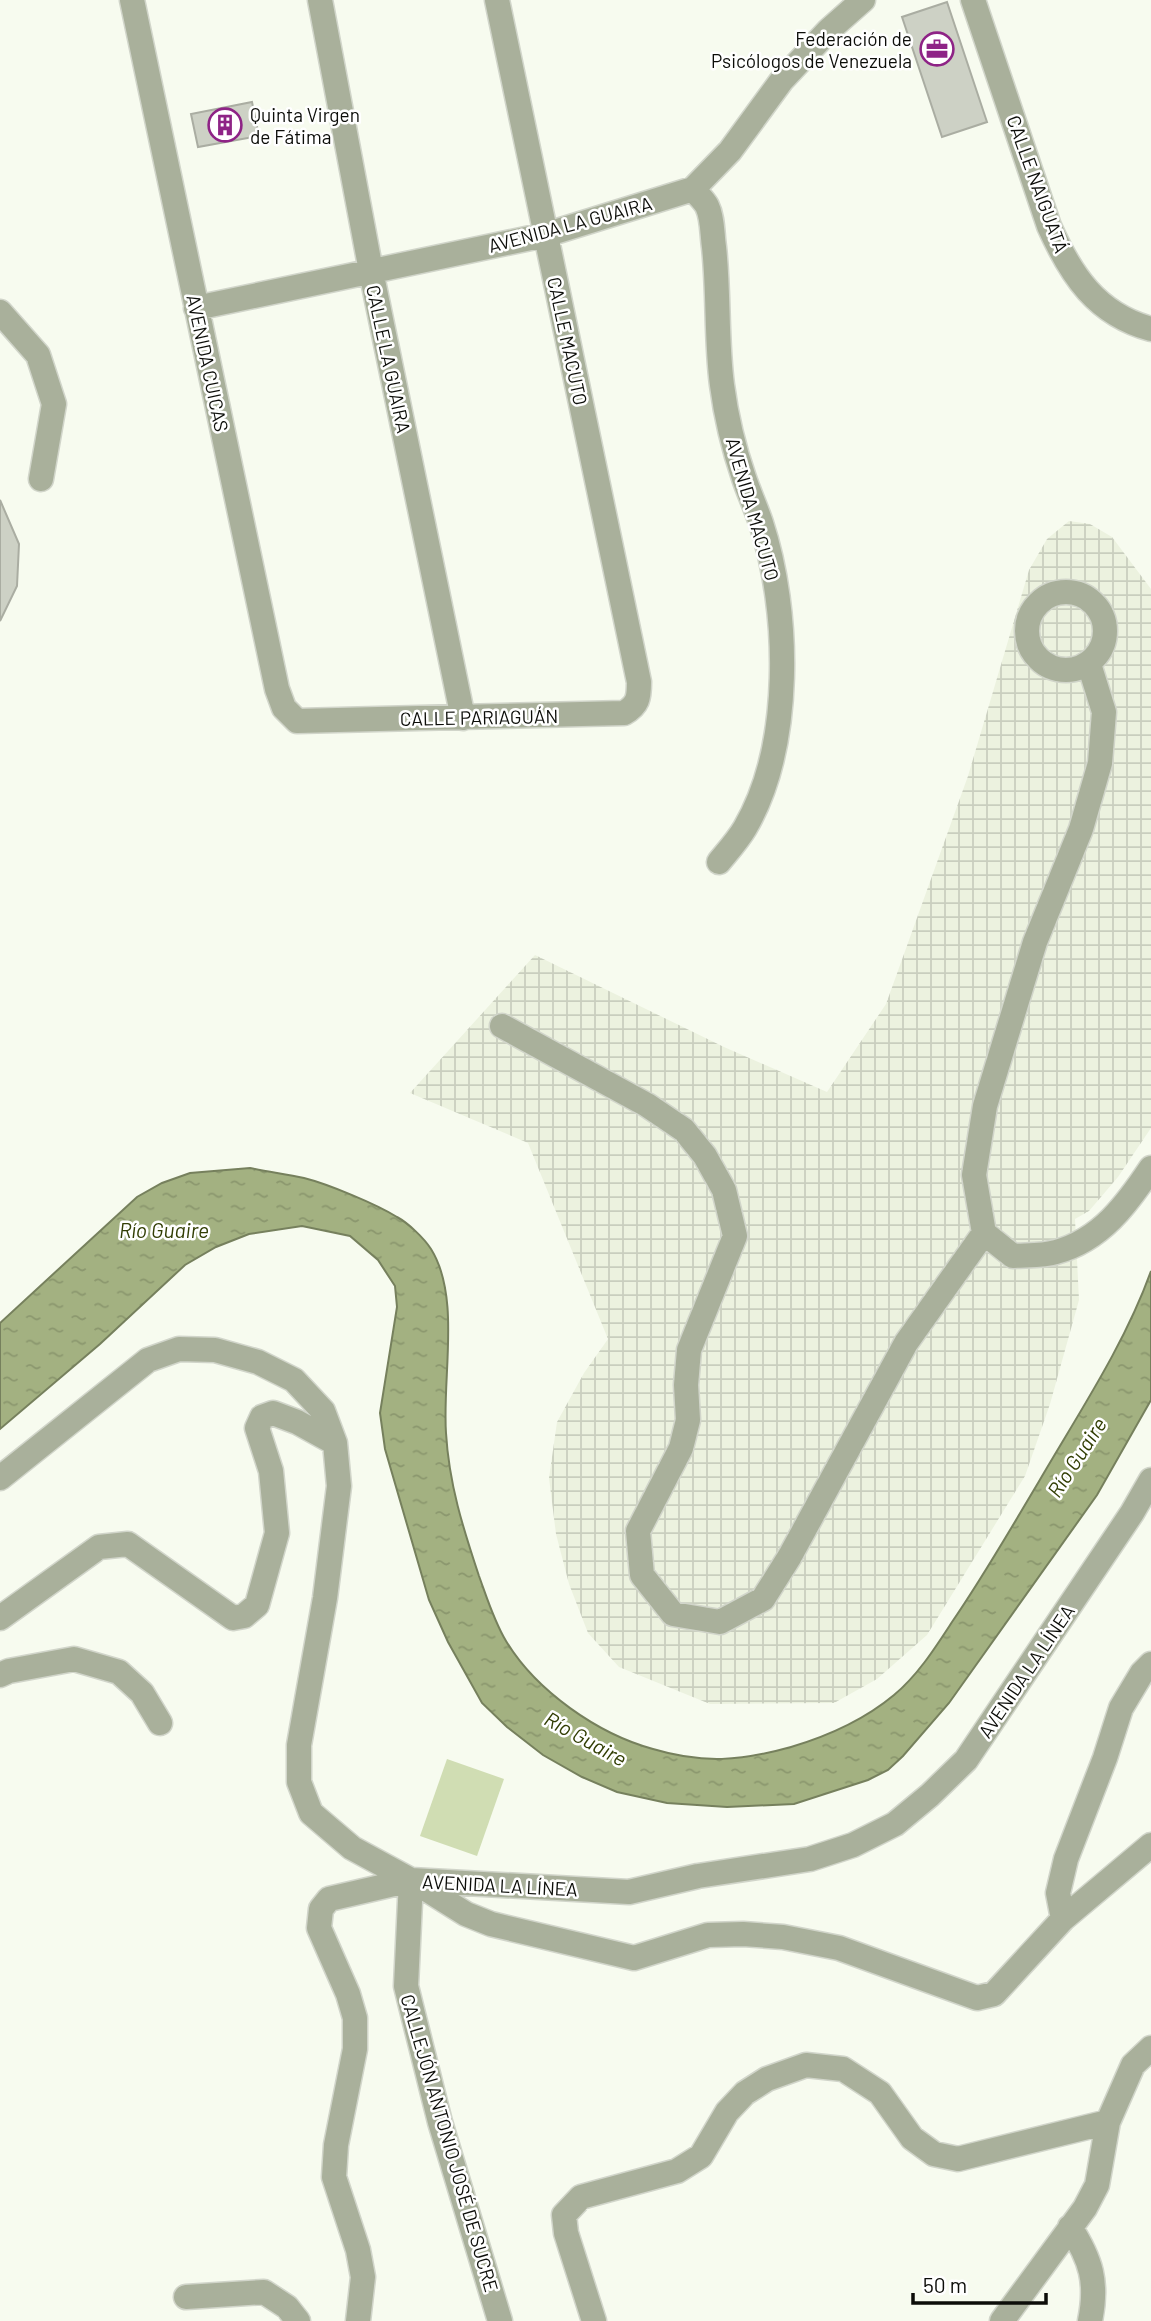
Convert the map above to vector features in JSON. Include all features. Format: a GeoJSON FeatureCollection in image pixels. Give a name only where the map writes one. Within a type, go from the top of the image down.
{"type":"FeatureCollection","features":[{"type":"Feature","properties":{"kind":"street","name":"AVENIDA CUICAS"},"geometry":{"type":"LineString","coordinates":[[132,0],[277,690],[284,708],[297,721]]}},
{"type":"Feature","properties":{"kind":"street","name":"CALLE LA GUAIRA"},"geometry":{"type":"LineString","coordinates":[[320,0],[371,271],[463,718]]}},
{"type":"Feature","properties":{"kind":"street","name":"CALLE MACUTO"},"geometry":{"type":"LineString","coordinates":[[497,0],[639,682]]}},
{"type":"Feature","properties":{"kind":"street","name":"AVENIDA LA GUAIRA"},"geometry":{"type":"LineString","coordinates":[[196,308],[545,235],[693,189],[730,151],[782,80],[829,30],[863,0]]}},
{"type":"Feature","properties":{"kind":"street","name":"CALLE NAIGUATÁ"},"geometry":{"type":"LineString","coordinates":[[973,0],[1049,226],[1062,254],[1095,300],[1130,323],[1151,329]]}},
{"type":"Feature","properties":{"kind":"street","name":"AVENIDA MACUTO"},"geometry":{"type":"LineString","coordinates":[[693,189],[707,205],[711,223],[717,279],[722,387],[743,476],[762,524],[772,567],[783,650],[782,691],[764,788],[744,830],[719,862]]}},
{"type":"Feature","properties":{"kind":"street"},"geometry":{"type":"LineString","coordinates":[[0,312],[38,355],[54,404],[41,479]]}},
{"type":"Feature","properties":{"kind":"street"},"geometry":{"type":"LineString","coordinates":[[1089,664],[1104,712],[1100,763],[1081,828],[1035,942],[985,1106],[974,1175],[984,1233],[1013,1256],[1056,1252],[1095,1236],[1128,1201],[1151,1168]]}},
{"type":"Feature","properties":{"kind":"street","name":"CALLE PARIAGUÁN"},"geometry":{"type":"LineString","coordinates":[[297,721],[624,713],[634,707],[639,696],[639,682]]}},
{"type":"Feature","properties":{"kind":"street"},"geometry":{"type":"LineString","coordinates":[[502,1026],[647,1105],[684,1130],[705,1156],[723,1190],[735,1237],[690,1350],[686,1385],[688,1419],[681,1448],[638,1531],[642,1575],[673,1614],[720,1622],[763,1599],[790,1556],[906,1343],[984,1233]]}},
{"type":"Feature","properties":{"kind":"street","name":"AVENIDA LA LÍNEA"},"geometry":{"type":"LineString","coordinates":[[0,1478],[148,1360],[179,1349],[215,1350],[258,1362],[294,1380],[323,1411],[335,1443],[339,1486],[325,1598],[299,1745],[299,1782],[311,1813],[352,1848],[411,1880],[629,1892],[698,1876],[810,1859],[853,1845],[895,1824],[966,1760],[1132,1513],[1151,1480]]}},
{"type":"Feature","properties":{"kind":"street"},"geometry":{"type":"LineString","coordinates":[[0,1618],[99,1547],[128,1544],[233,1618],[244,1616],[257,1605],[277,1534],[271,1471],[257,1428],[261,1417],[273,1413],[297,1422],[335,1443]]}},
{"type":"Feature","properties":{"kind":"street"},"geometry":{"type":"LineString","coordinates":[[0,1675],[74,1659],[119,1672],[142,1693],[160,1723]]}},
{"type":"Feature","properties":{"kind":"street"},"geometry":{"type":"LineString","coordinates":[[1063,1919],[1058,1893],[1066,1859],[1121,1708],[1142,1673],[1151,1664]]}},
{"type":"Feature","properties":{"kind":"street"},"geometry":{"type":"LineString","coordinates":[[358,2321],[363,2277],[358,2250],[334,2177],[336,2145],[355,2049],[355,2018],[348,1994],[319,1928],[321,1909],[329,1899],[411,1880],[466,1914],[491,1924],[634,1958],[708,1935],[783,1937],[839,1948],[977,1998],[994,1994],[1063,1919],[1151,1844]]}},
{"type":"Feature","properties":{"kind":"street","name":"CALLEJÓN ANTONIO JOSÉ DE SUCRE"},"geometry":{"type":"LineString","coordinates":[[411,1880],[406,1986],[440,2122],[500,2321]]}},
{"type":"Feature","properties":{"kind":"street"},"geometry":{"type":"LineString","coordinates":[[1002,2321],[1085,2208],[1097,2185],[1108,2122],[1133,2065],[1151,2048]]}},
{"type":"Feature","properties":{"kind":"street"},"geometry":{"type":"LineString","coordinates":[[594,2321],[566,2233],[564,2215],[581,2197],[677,2171],[701,2156],[726,2112],[745,2092],[767,2079],[806,2065],[842,2069],[880,2094],[912,2138],[934,2154],[958,2159],[1108,2122]]}},
{"type":"Feature","properties":{"kind":"street"},"geometry":{"type":"LineString","coordinates":[[1070,2227],[1086,2252],[1091,2275],[1095,2299],[1090,2321]]}},
{"type":"Feature","properties":{"kind":"street"},"geometry":{"type":"LineString","coordinates":[[186,2297],[264,2292],[287,2307],[298,2321]]}},
{"type":"Feature","properties":{"kind":"shaded area"},"geometry":{"type":"Polygon","coordinates":[[[1069,521],[1090,524],[1112,537],[1151,589],[1151,1128],[1118,1177],[1089,1211],[1075,1219],[1079,1300],[1050,1404],[1025,1476],[927,1635],[877,1679],[834,1703],[710,1704],[619,1667],[588,1633],[569,1584],[556,1534],[549,1478],[557,1422],[584,1373],[608,1339],[528,1143],[410,1093],[535,955],[724,1047],[827,1092],[886,1004],[968,776],[1029,570],[1047,539],[1069,521]]]}},
{"type":"Feature","properties":{"kind":"shaded area"},"geometry":{"type":"Polygon","coordinates":[[[447,1759],[504,1779],[477,1856],[420,1836],[447,1759]]]}},
{"type":"Feature","properties":{"kind":"water","name":"Río Guaire"},"geometry":{"type":"Polygon","coordinates":[[[250,1168],[304,1178],[377,1206],[416,1231],[431,1249],[440,1268],[448,1314],[445,1411],[450,1470],[468,1541],[498,1626],[506,1641],[534,1677],[570,1708],[611,1733],[671,1754],[722,1759],[791,1747],[858,1720],[903,1687],[933,1651],[1007,1536],[1114,1353],[1151,1271],[1151,1400],[1097,1495],[949,1703],[888,1770],[868,1780],[794,1804],[727,1807],[667,1803],[617,1792],[582,1777],[543,1755],[507,1727],[482,1703],[448,1642],[429,1600],[385,1449],[380,1413],[397,1307],[395,1286],[378,1260],[350,1236],[302,1226],[249,1234],[216,1247],[185,1265],[100,1344],[0,1429],[0,1323],[137,1197],[162,1183],[190,1173],[250,1168]]]}},
{"type":"Feature","properties":{"kind":"building","name":"Federación de Psicólogos de Venezuela"},"geometry":{"type":"Polygon","coordinates":[[[947,2],[987,122],[942,137],[902,17],[947,2]]]}},
{"type":"Feature","properties":{"kind":"building","name":"Quinta Virgen de Fátima"},"geometry":{"type":"Polygon","coordinates":[[[252,102],[259,136],[198,147],[191,114],[252,102]]]}},
{"type":"Feature","properties":{"kind":"building"},"geometry":{"type":"Polygon","coordinates":[[[0,500],[19,544],[17,586],[0,621],[0,500]]]}},
{"type":"Feature","properties":{"kind":"place","name":"Federación de Psicólogos de Venezuela"},"geometry":{"type":"Point","coordinates":[937,49]}},
{"type":"Feature","properties":{"kind":"place","name":"Quinta Virgen de Fátima"},"geometry":{"type":"Point","coordinates":[225,125]}}]}
